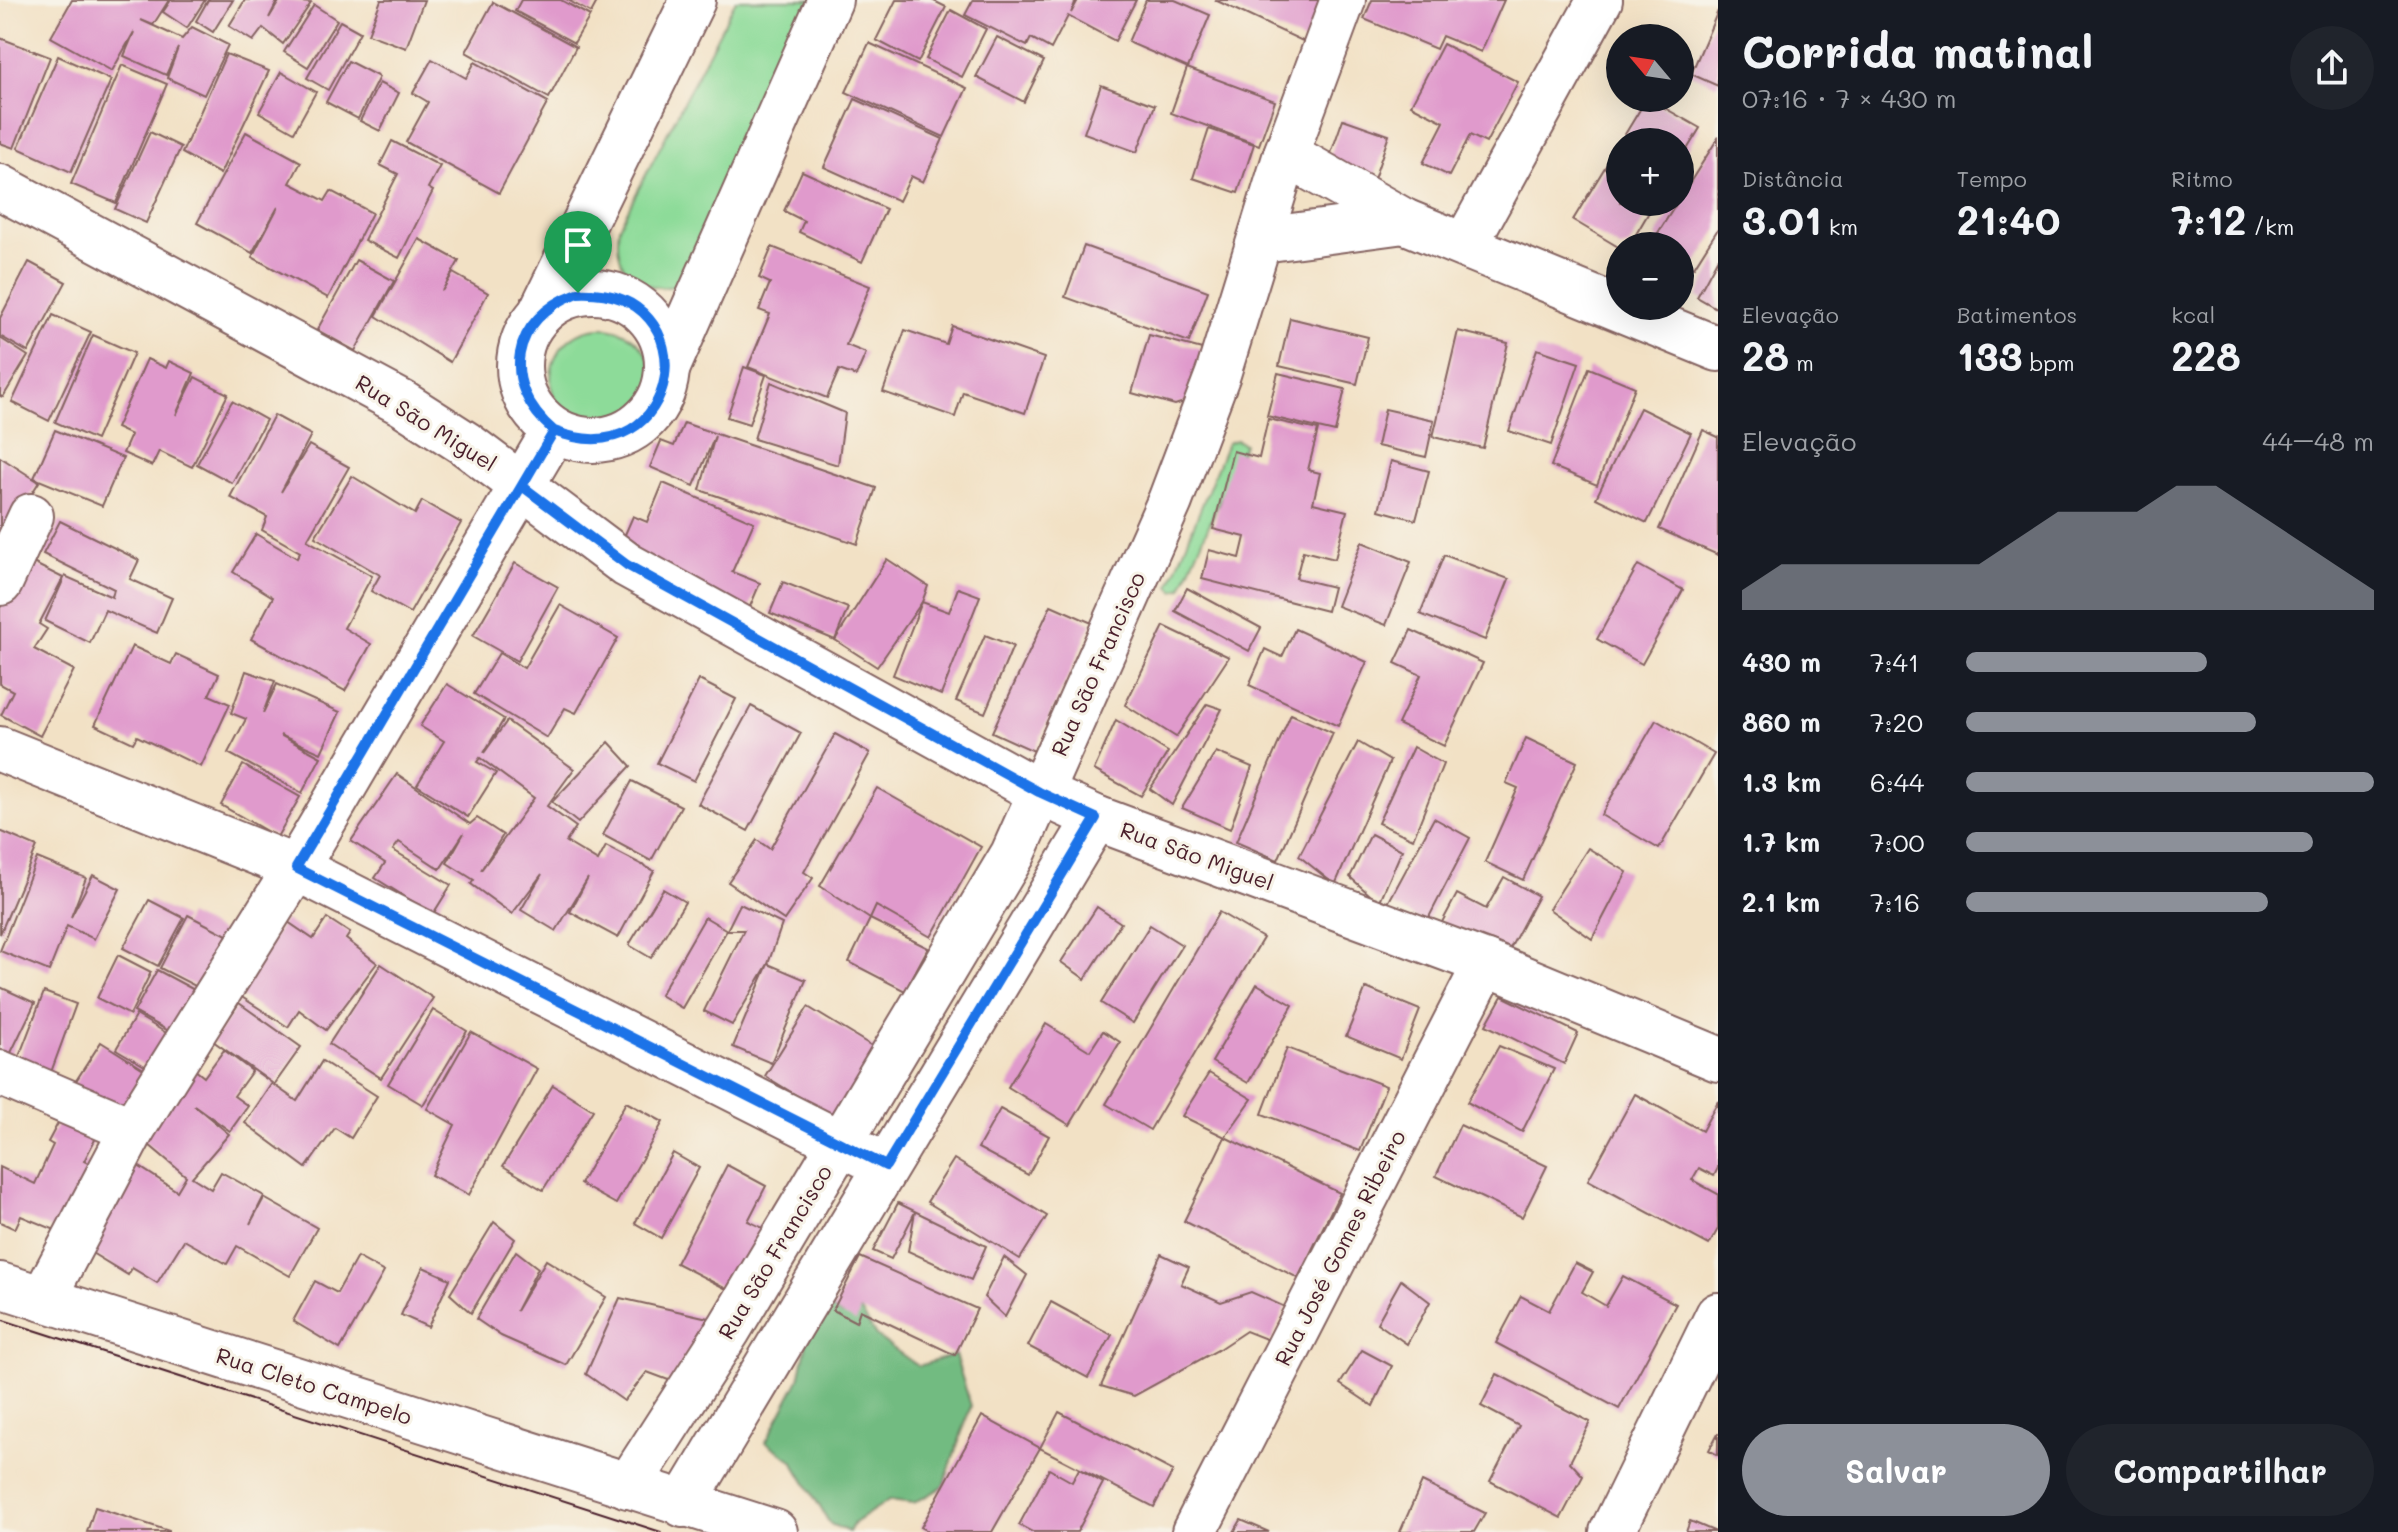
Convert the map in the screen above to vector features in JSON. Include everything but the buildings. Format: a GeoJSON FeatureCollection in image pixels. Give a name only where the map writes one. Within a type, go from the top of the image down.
{"type":"FeatureCollection","features":[{"type":"Feature","properties":{"kind":"street"},"geometry":{"type":"LineString","coordinates":[[693,0],[540,314],[526,332],[519,353],[519,376],[531,407],[554,431],[578,440],[604,440],[628,432],[648,416],[662,394],[667,369],[830,0]]}},
{"type":"Feature","properties":{"kind":"street","name":"Rua São Francisco"},"geometry":{"type":"LineString","coordinates":[[628,1486],[841,1143],[1013,854],[1170,501],[1218,374],[1262,240],[1286,154],[1343,0]]}},
{"type":"Feature","properties":{"kind":"street"},"geometry":{"type":"LineString","coordinates":[[1465,245],[1600,0]]}},
{"type":"Feature","properties":{"kind":"street"},"geometry":{"type":"LineString","coordinates":[[1286,154],[1404,221],[1718,349]]}},
{"type":"Feature","properties":{"kind":"street","name":"Rua São Miguel"},"geometry":{"type":"LineString","coordinates":[[0,187],[402,403],[466,444],[627,565],[1039,792],[1096,818],[1486,963],[1718,1059]]}},
{"type":"Feature","properties":{"kind":"street"},"geometry":{"type":"LineString","coordinates":[[1262,240],[1404,221]]}},
{"type":"Feature","properties":{"kind":"street"},"geometry":{"type":"LineString","coordinates":[[540,314],[558,300],[578,293],[599,292],[621,297],[639,308],[654,324],[664,343],[667,369]]}},
{"type":"Feature","properties":{"kind":"street"},"geometry":{"type":"LineString","coordinates":[[43,1299],[132,1130],[296,868],[554,431]]}},
{"type":"Feature","properties":{"kind":"street"},"geometry":{"type":"LineString","coordinates":[[0,583],[31,516]]}},
{"type":"Feature","properties":{"kind":"street"},"geometry":{"type":"LineString","coordinates":[[0,749],[296,868],[886,1166]]}},
{"type":"Feature","properties":{"kind":"street"},"geometry":{"type":"LineString","coordinates":[[683,1505],[1096,818]]}},
{"type":"Feature","properties":{"kind":"street","name":"Rua José Gomes Ribeiro"},"geometry":{"type":"LineString","coordinates":[[1194,1532],[1486,963]]}},
{"type":"Feature","properties":{"kind":"street"},"geometry":{"type":"LineString","coordinates":[[0,1073],[132,1130]]}},
{"type":"Feature","properties":{"kind":"street","name":"Rua Cleto Campelo"},"geometry":{"type":"LineString","coordinates":[[0,1285],[775,1532]]}},
{"type":"Feature","properties":{"kind":"street"},"geometry":{"type":"LineString","coordinates":[[1612,1532],[1718,1315]]}},
{"type":"Feature","properties":{"kind":"green space"},"geometry":{"type":"Polygon","coordinates":[[[736,0],[820,0],[687,283],[671,287],[644,284],[634,278],[620,258],[619,227],[736,0]]]}},
{"type":"Feature","properties":{"kind":"green space"},"geometry":{"type":"Polygon","coordinates":[[[602,328],[622,332],[638,343],[649,359],[653,379],[649,399],[638,415],[622,426],[602,430],[582,426],[566,415],[555,399],[551,379],[555,359],[566,343],[582,332],[602,328]]]}},
{"type":"Feature","properties":{"kind":"green space"},"geometry":{"type":"Polygon","coordinates":[[[1236,440],[1244,444],[1182,588],[1174,591],[1170,585],[1227,443],[1236,440]]]}},
{"type":"Feature","properties":{"kind":"green space"},"geometry":{"type":"Polygon","coordinates":[[[808,1297],[843,1315],[860,1310],[876,1336],[918,1366],[955,1355],[971,1406],[943,1487],[914,1503],[889,1500],[854,1523],[849,1532],[830,1524],[792,1460],[766,1442],[799,1379],[806,1347],[808,1297]]]}},
{"type":"Feature","properties":{"kind":"tram line"},"geometry":{"type":"LineString","coordinates":[[0,1319],[661,1532]]}},
{"type":"Feature","properties":{"kind":"route"},"geometry":{"type":"LineString","coordinates":[[578,293],[558,300],[540,314],[526,332],[519,353],[519,376],[525,397],[537,416],[554,431],[296,868],[886,1166],[1096,818],[1039,792],[627,565],[563,520],[522,486],[554,431],[578,440],[604,440],[628,432],[648,416],[662,394],[667,369],[664,343],[654,324],[639,308],[621,297],[599,292],[578,293]]}}]}
